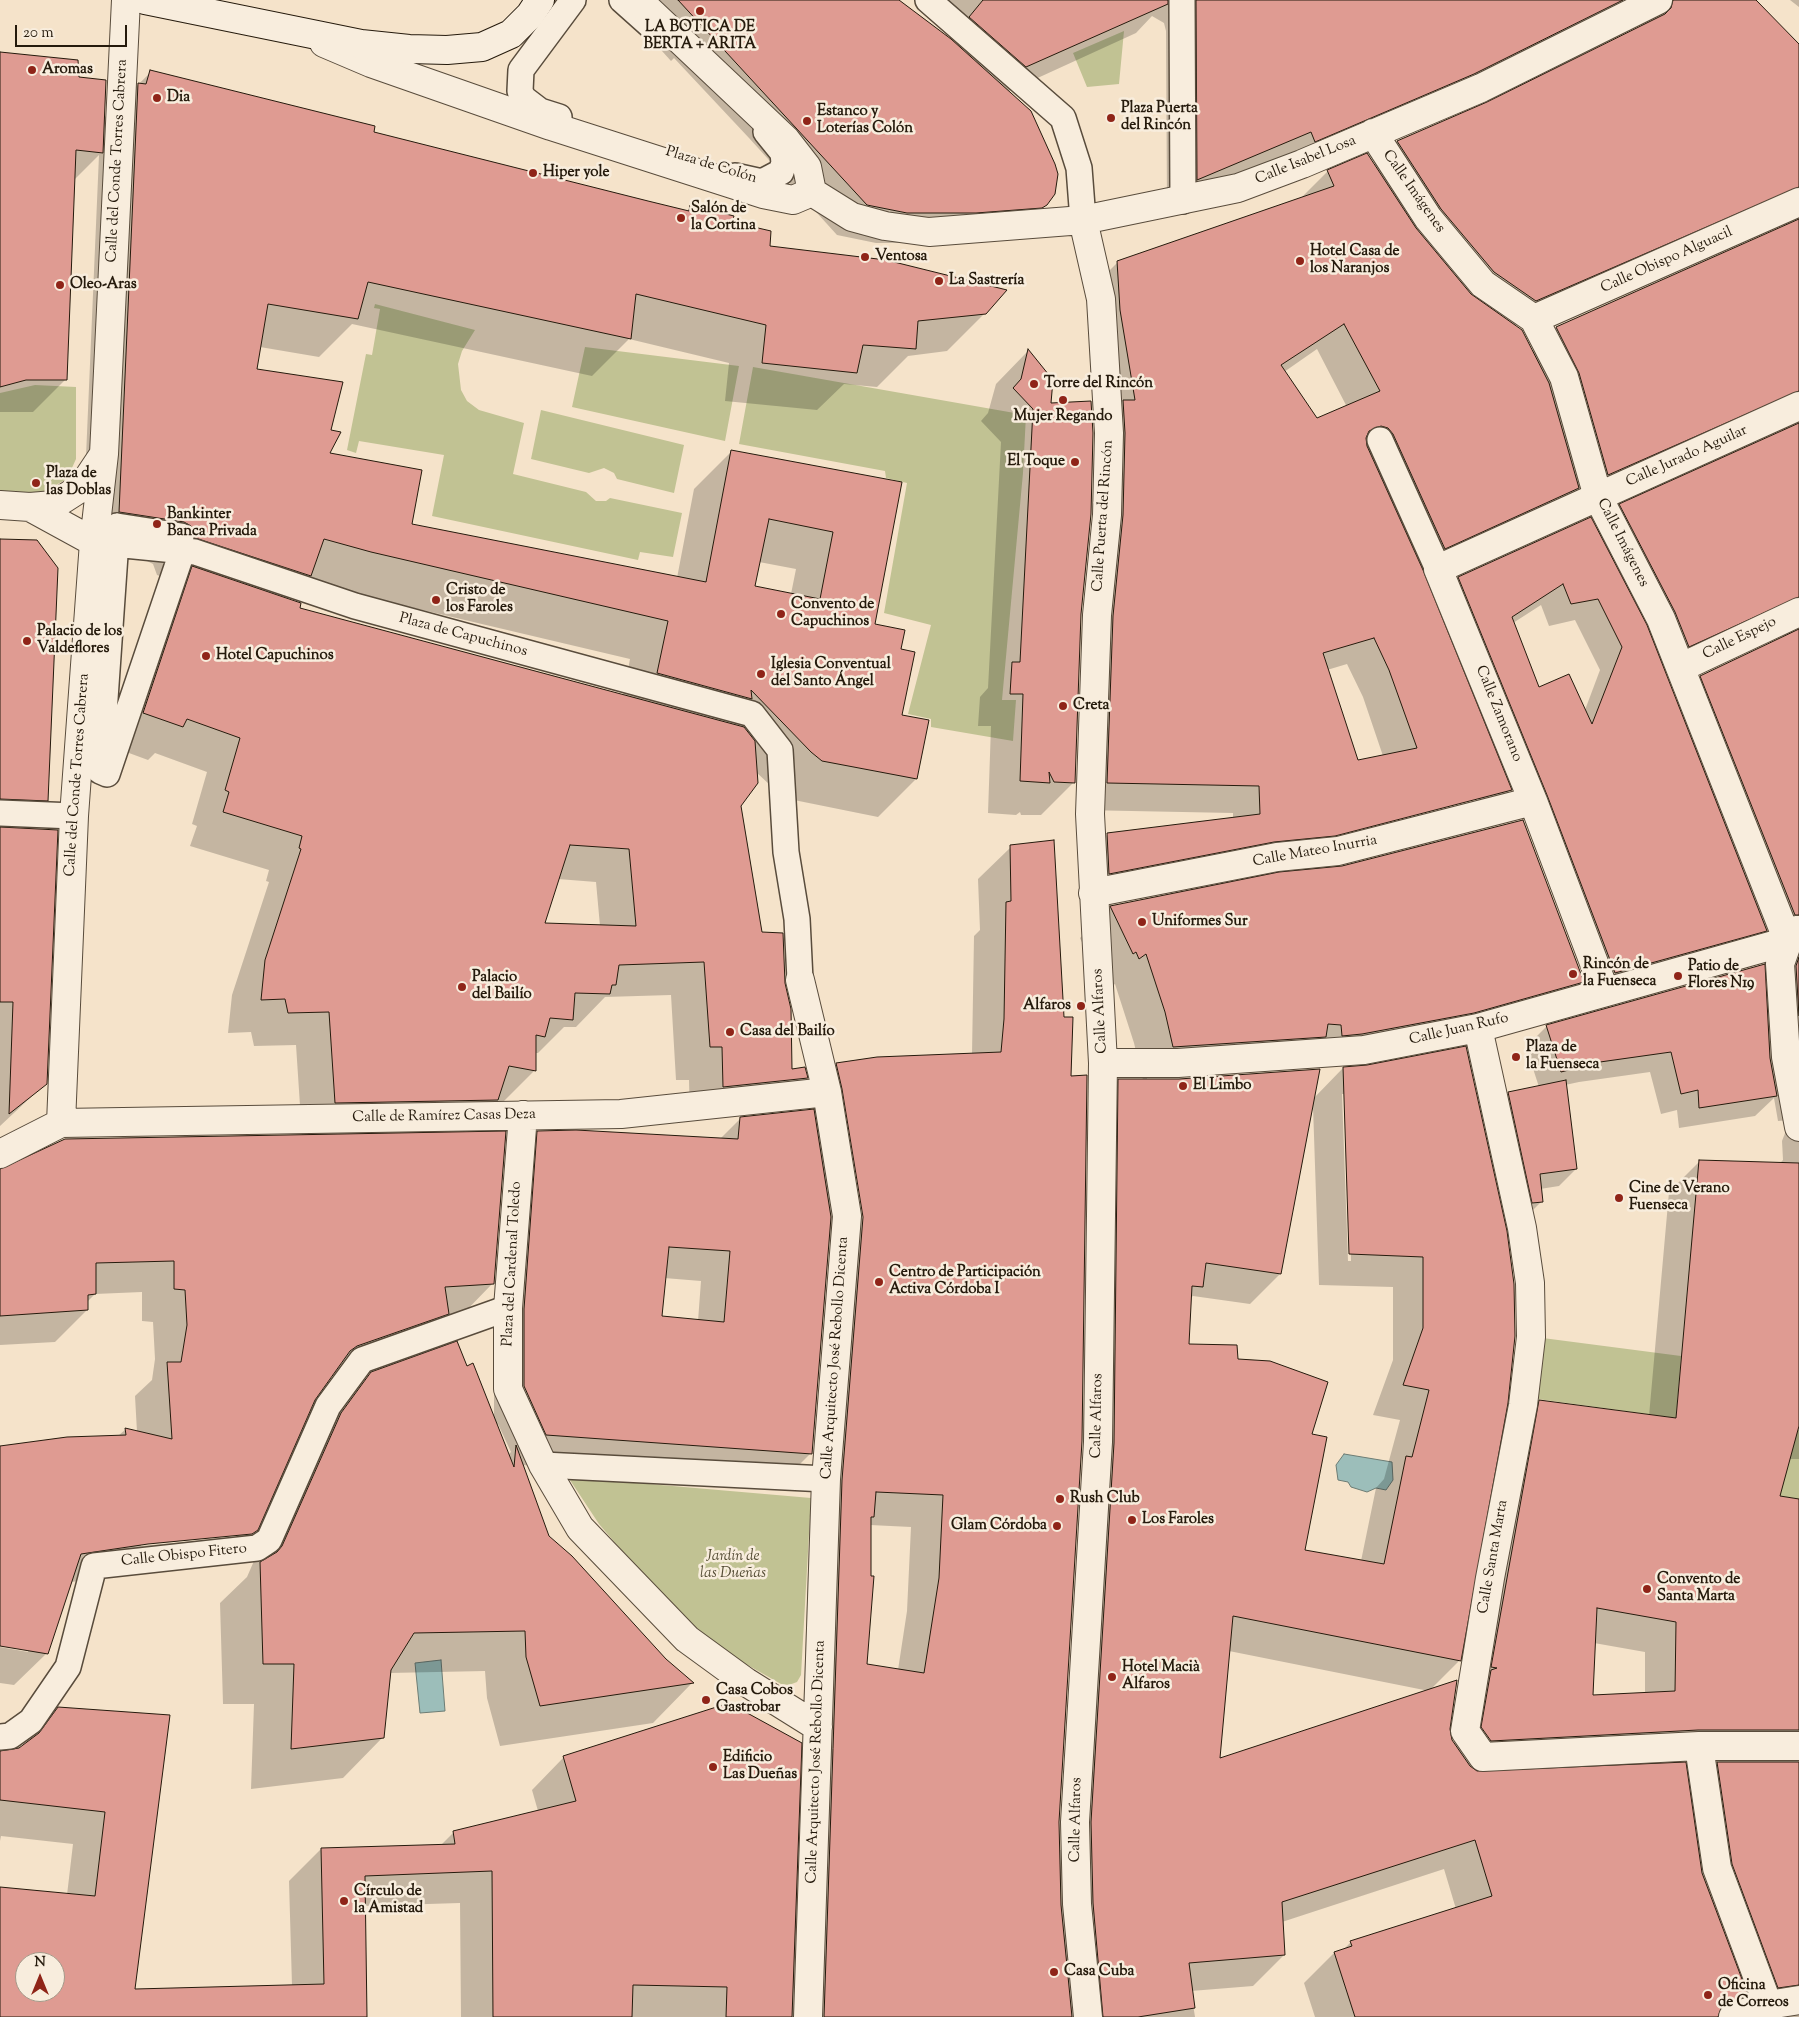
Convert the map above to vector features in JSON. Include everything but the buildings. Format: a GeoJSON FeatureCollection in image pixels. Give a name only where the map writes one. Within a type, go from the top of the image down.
{"type":"FeatureCollection","features":[{"type":"Feature","properties":{"kind":"street","name":"Calle del Conde Torres Cabrera"},"geometry":{"type":"LineString","coordinates":[[61,1123],[74,816],[105,543],[104,454],[126,0]]}},
{"type":"Feature","properties":{"kind":"street","name":"Plaza de Colón"},"geometry":{"type":"LineString","coordinates":[[145,0],[361,44],[409,49],[446,50],[482,47],[511,34],[530,15],[540,0]]}},
{"type":"Feature","properties":{"kind":"street","name":"Plaza de Colón"},"geometry":{"type":"LineString","coordinates":[[573,0],[521,70],[520,91],[530,105],[540,111],[750,181],[762,182],[780,172],[784,163],[783,152],[772,137],[622,0]]}},
{"type":"Feature","properties":{"kind":"street"},"geometry":{"type":"LineString","coordinates":[[638,0],[786,140],[807,168],[812,192]]}},
{"type":"Feature","properties":{"kind":"street"},"geometry":{"type":"LineString","coordinates":[[928,0],[1063,118],[1078,168],[1082,220]]}},
{"type":"Feature","properties":{"kind":"street","name":"Calle Isabel Losa"},"geometry":{"type":"LineString","coordinates":[[812,192],[852,217],[885,226],[929,232],[1082,220],[1183,201],[1238,188],[1302,164],[1481,88],[1658,0]]}},
{"type":"Feature","properties":{"kind":"street"},"geometry":{"type":"LineString","coordinates":[[1182,2],[1183,201]]}},
{"type":"Feature","properties":{"kind":"street","name":"Plaza de Colón"},"geometry":{"type":"LineString","coordinates":[[288,28],[371,63],[551,126],[763,194],[793,200],[812,192]]}},
{"type":"Feature","properties":{"kind":"street","name":"Calle Imágenes"},"geometry":{"type":"LineString","coordinates":[[1373,133],[1428,218],[1483,284],[1534,319],[1564,377],[1598,498],[1661,619],[1793,934]]}},
{"type":"Feature","properties":{"kind":"street","name":"Calle Obispo Alguacil"},"geometry":{"type":"LineString","coordinates":[[1534,319],[1799,202]]}},
{"type":"Feature","properties":{"kind":"street","name":"Calle Puerta del Rincón"},"geometry":{"type":"LineString","coordinates":[[1082,220],[1101,299],[1109,433],[1107,515],[1097,615],[1090,814]]}},
{"type":"Feature","properties":{"kind":"street","name":"Calle Jurado Aguilar"},"geometry":{"type":"LineString","coordinates":[[1438,569],[1799,406]]}},
{"type":"Feature","properties":{"kind":"street","name":"Calle Zamorano"},"geometry":{"type":"LineString","coordinates":[[1380,440],[1438,569],[1534,801],[1605,992]]}},
{"type":"Feature","properties":{"kind":"street"},"geometry":{"type":"LineString","coordinates":[[0,505],[30,507],[54,505],[82,487],[104,454]]}},
{"type":"Feature","properties":{"kind":"street"},"geometry":{"type":"LineString","coordinates":[[30,507],[105,543]]}},
{"type":"Feature","properties":{"kind":"street"},"geometry":{"type":"LineString","coordinates":[[117,526],[181,536],[177,549],[180,558],[107,774],[100,771],[105,543],[117,526]]}},
{"type":"Feature","properties":{"kind":"street","name":"Plaza de Capuchinos"},"geometry":{"type":"LineString","coordinates":[[177,549],[195,552],[355,606],[752,714]]}},
{"type":"Feature","properties":{"kind":"street","name":"Calle Espejo"},"geometry":{"type":"LineString","coordinates":[[1682,667],[1799,612]]}},
{"type":"Feature","properties":{"kind":"street","name":"Calle Arquitecto José Rebollo Dicenta"},"geometry":{"type":"LineString","coordinates":[[752,714],[780,750],[786,852],[797,919],[800,980],[827,1092],[847,1216],[826,1479],[808,2017]]}},
{"type":"Feature","properties":{"kind":"street","name":"Calle Mateo Inurria"},"geometry":{"type":"LineString","coordinates":[[1093,893],[1277,857],[1338,851],[1534,801]]}},
{"type":"Feature","properties":{"kind":"street"},"geometry":{"type":"LineString","coordinates":[[0,813],[74,816]]}},
{"type":"Feature","properties":{"kind":"street","name":"Calle Alfaros"},"geometry":{"type":"LineString","coordinates":[[1088,2017],[1077,1904],[1075,1822],[1098,1442],[1103,1063],[1090,814]]}},
{"type":"Feature","properties":{"kind":"street"},"geometry":{"type":"LineString","coordinates":[[1793,934],[1780,964],[1786,1057],[1799,1127]]}},
{"type":"Feature","properties":{"kind":"street","name":"Calle Juan Rufo"},"geometry":{"type":"LineString","coordinates":[[1103,1063],[1178,1063],[1364,1050],[1478,1028],[1605,992],[1793,934]]}},
{"type":"Feature","properties":{"kind":"street","name":"Calle Santa Marta"},"geometry":{"type":"LineString","coordinates":[[1478,1028],[1522,1228],[1530,1283],[1531,1337],[1523,1405],[1490,1578],[1465,1731],[1483,1758],[1699,1746],[1799,1746]]}},
{"type":"Feature","properties":{"kind":"street","name":"Calle de Ramírez Casas Deza"},"geometry":{"type":"LineString","coordinates":[[61,1123],[621,1114],[827,1092]]}},
{"type":"Feature","properties":{"kind":"street","name":"Plaza del Cardenal Toledo"},"geometry":{"type":"LineString","coordinates":[[523,1115],[508,1308],[508,1389],[543,1465],[580,1528],[687,1639],[746,1682],[818,1727]]}},
{"type":"Feature","properties":{"kind":"street"},"geometry":{"type":"LineString","coordinates":[[0,1154],[61,1123]]}},
{"type":"Feature","properties":{"kind":"street","name":"Calle Obispo Fitero"},"geometry":{"type":"LineString","coordinates":[[0,1737],[10,1736],[31,1721],[68,1667],[94,1566],[257,1548],[269,1540],[328,1406],[362,1360],[508,1308]]}},
{"type":"Feature","properties":{"kind":"street"},"geometry":{"type":"LineString","coordinates":[[543,1465],[826,1479]]}},
{"type":"Feature","properties":{"kind":"street"},"geometry":{"type":"LineString","coordinates":[[1699,1746],[1718,1868],[1768,2005]]}},
{"type":"Feature","properties":{"kind":"street"},"geometry":{"type":"LineString","coordinates":[[1733,2017],[1768,2005],[1799,2000]]}},
{"type":"Feature","properties":{"kind":"green space"},"geometry":{"type":"Polygon","coordinates":[[[1124,31],[1119,84],[1087,87],[1073,53],[1124,31]]]}},
{"type":"Feature","properties":{"kind":"green space"},"geometry":{"type":"Polygon","coordinates":[[[375,304],[475,330],[462,351],[458,364],[461,390],[467,401],[479,410],[524,423],[513,474],[586,492],[596,501],[606,501],[610,498],[682,513],[673,557],[640,552],[638,560],[432,516],[444,455],[359,441],[356,453],[347,450],[366,354],[372,355],[380,309],[374,308],[375,304]]]}},
{"type":"Feature","properties":{"kind":"green space"},"geometry":{"type":"Polygon","coordinates":[[[585,347],[739,366],[725,441],[572,407],[585,347]]]}},
{"type":"Feature","properties":{"kind":"green space"},"geometry":{"type":"Polygon","coordinates":[[[753,367],[1026,415],[1023,473],[1002,700],[1016,700],[1013,741],[931,727],[931,719],[908,714],[931,625],[884,613],[907,483],[886,478],[885,471],[739,444],[753,367]]]}},
{"type":"Feature","properties":{"kind":"green space","name":"Plaza de las Doblas"},"geometry":{"type":"Polygon","coordinates":[[[35,385],[76,387],[76,459],[67,479],[41,493],[0,493],[0,393],[35,385]]]}},
{"type":"Feature","properties":{"kind":"green space"},"geometry":{"type":"Polygon","coordinates":[[[541,410],[684,445],[674,493],[617,479],[614,473],[604,468],[589,473],[531,459],[541,410]]]}},
{"type":"Feature","properties":{"kind":"green space"},"geometry":{"type":"Polygon","coordinates":[[[1535,1337],[1681,1356],[1676,1418],[1530,1398],[1535,1337]]]}},
{"type":"Feature","properties":{"kind":"green space"},"geometry":{"type":"Polygon","coordinates":[[[1785,1429],[1799,1430],[1799,1499],[1780,1496],[1785,1429]]]}},
{"type":"Feature","properties":{"kind":"green space","name":"Jardín de las Dueñas"},"geometry":{"type":"Polygon","coordinates":[[[568,1477],[811,1498],[801,1675],[797,1682],[789,1685],[781,1684],[693,1634],[599,1524],[568,1477]]]}},
{"type":"Feature","properties":{"kind":"water"},"geometry":{"type":"Polygon","coordinates":[[[1344,1454],[1392,1462],[1393,1480],[1386,1490],[1376,1488],[1367,1492],[1351,1487],[1348,1482],[1338,1480],[1336,1465],[1344,1454]]]}},
{"type":"Feature","properties":{"kind":"water"},"geometry":{"type":"Polygon","coordinates":[[[441,1660],[445,1711],[420,1713],[415,1663],[441,1660]]]}},
{"type":"Feature","properties":{"kind":"place","name":"LA BOTICA DE BERTA + ARITA"},"geometry":{"type":"Point","coordinates":[700,11]}},
{"type":"Feature","properties":{"kind":"place","name":"Aromas"},"geometry":{"type":"Point","coordinates":[32,70]}},
{"type":"Feature","properties":{"kind":"place","name":"Dia"},"geometry":{"type":"Point","coordinates":[157,98]}},
{"type":"Feature","properties":{"kind":"place","name":"Plaza Puerta del Rincón"},"geometry":{"type":"Point","coordinates":[1111,118]}},
{"type":"Feature","properties":{"kind":"place","name":"Estanco y Loterías Colón"},"geometry":{"type":"Point","coordinates":[807,121]}},
{"type":"Feature","properties":{"kind":"place","name":"Hiper yole"},"geometry":{"type":"Point","coordinates":[533,173]}},
{"type":"Feature","properties":{"kind":"place","name":"Salón de la Cortina"},"geometry":{"type":"Point","coordinates":[681,218]}},
{"type":"Feature","properties":{"kind":"place","name":"Ventosa"},"geometry":{"type":"Point","coordinates":[865,257]}},
{"type":"Feature","properties":{"kind":"place","name":"Hotel Casa de los Naranjos"},"geometry":{"type":"Point","coordinates":[1300,261]}},
{"type":"Feature","properties":{"kind":"place","name":"La Sastrería"},"geometry":{"type":"Point","coordinates":[939,281]}},
{"type":"Feature","properties":{"kind":"place","name":"Oleo-Aras"},"geometry":{"type":"Point","coordinates":[60,285]}},
{"type":"Feature","properties":{"kind":"place","name":"Torre del Rincón"},"geometry":{"type":"Point","coordinates":[1034,384]}},
{"type":"Feature","properties":{"kind":"place","name":"Mujer Regando"},"geometry":{"type":"Point","coordinates":[1063,400]}},
{"type":"Feature","properties":{"kind":"place","name":"El Toque"},"geometry":{"type":"Point","coordinates":[1075,462]}},
{"type":"Feature","properties":{"kind":"place","name":"Plaza de las Doblas"},"geometry":{"type":"Point","coordinates":[36,483]}},
{"type":"Feature","properties":{"kind":"place","name":"Bankinter Banca Privada"},"geometry":{"type":"Point","coordinates":[157,524]}},
{"type":"Feature","properties":{"kind":"place","name":"Cristo de los Faroles"},"geometry":{"type":"Point","coordinates":[436,600]}},
{"type":"Feature","properties":{"kind":"place","name":"Convento de Capuchinos"},"geometry":{"type":"Point","coordinates":[781,614]}},
{"type":"Feature","properties":{"kind":"place","name":"Palacio de los Valdeflores"},"geometry":{"type":"Point","coordinates":[27,641]}},
{"type":"Feature","properties":{"kind":"place","name":"Hotel Capuchinos"},"geometry":{"type":"Point","coordinates":[206,656]}},
{"type":"Feature","properties":{"kind":"place","name":"Iglesia Conventual del Santo Ángel"},"geometry":{"type":"Point","coordinates":[761,674]}},
{"type":"Feature","properties":{"kind":"place","name":"Creta"},"geometry":{"type":"Point","coordinates":[1063,706]}},
{"type":"Feature","properties":{"kind":"place","name":"Uniformes Sur"},"geometry":{"type":"Point","coordinates":[1142,922]}},
{"type":"Feature","properties":{"kind":"place","name":"Rincón de la Fuenseca"},"geometry":{"type":"Point","coordinates":[1573,974]}},
{"type":"Feature","properties":{"kind":"place","name":"Patio de Flores N19"},"geometry":{"type":"Point","coordinates":[1678,976]}},
{"type":"Feature","properties":{"kind":"place","name":"Palacio del Bailío"},"geometry":{"type":"Point","coordinates":[462,987]}},
{"type":"Feature","properties":{"kind":"place","name":"Alfaros"},"geometry":{"type":"Point","coordinates":[1081,1006]}},
{"type":"Feature","properties":{"kind":"place","name":"Casa del Bailío"},"geometry":{"type":"Point","coordinates":[730,1032]}},
{"type":"Feature","properties":{"kind":"place","name":"Plaza de la Fuenseca"},"geometry":{"type":"Point","coordinates":[1516,1057]}},
{"type":"Feature","properties":{"kind":"place","name":"El Limbo"},"geometry":{"type":"Point","coordinates":[1183,1086]}},
{"type":"Feature","properties":{"kind":"place","name":"Cine de Verano Fuenseca"},"geometry":{"type":"Point","coordinates":[1619,1198]}},
{"type":"Feature","properties":{"kind":"place","name":"Centro de Participación Activa Córdoba I"},"geometry":{"type":"Point","coordinates":[879,1282]}},
{"type":"Feature","properties":{"kind":"place","name":"Rush Club"},"geometry":{"type":"Point","coordinates":[1060,1499]}},
{"type":"Feature","properties":{"kind":"place","name":"Los Faroles"},"geometry":{"type":"Point","coordinates":[1132,1520]}},
{"type":"Feature","properties":{"kind":"place","name":"Glam Córdoba"},"geometry":{"type":"Point","coordinates":[1057,1526]}},
{"type":"Feature","properties":{"kind":"place","name":"Convento de Santa Marta"},"geometry":{"type":"Point","coordinates":[1647,1589]}},
{"type":"Feature","properties":{"kind":"place","name":"Hotel Macià Alfaros"},"geometry":{"type":"Point","coordinates":[1112,1677]}},
{"type":"Feature","properties":{"kind":"place","name":"Casa Cobos Gastrobar"},"geometry":{"type":"Point","coordinates":[706,1700]}},
{"type":"Feature","properties":{"kind":"place","name":"Edificio Las Dueñas"},"geometry":{"type":"Point","coordinates":[713,1767]}},
{"type":"Feature","properties":{"kind":"place","name":"Círculo de la Amistad"},"geometry":{"type":"Point","coordinates":[344,1901]}},
{"type":"Feature","properties":{"kind":"place","name":"Casa Cuba"},"geometry":{"type":"Point","coordinates":[1054,1972]}},
{"type":"Feature","properties":{"kind":"place","name":"Oficina de Correos"},"geometry":{"type":"Point","coordinates":[1708,1995]}}]}
